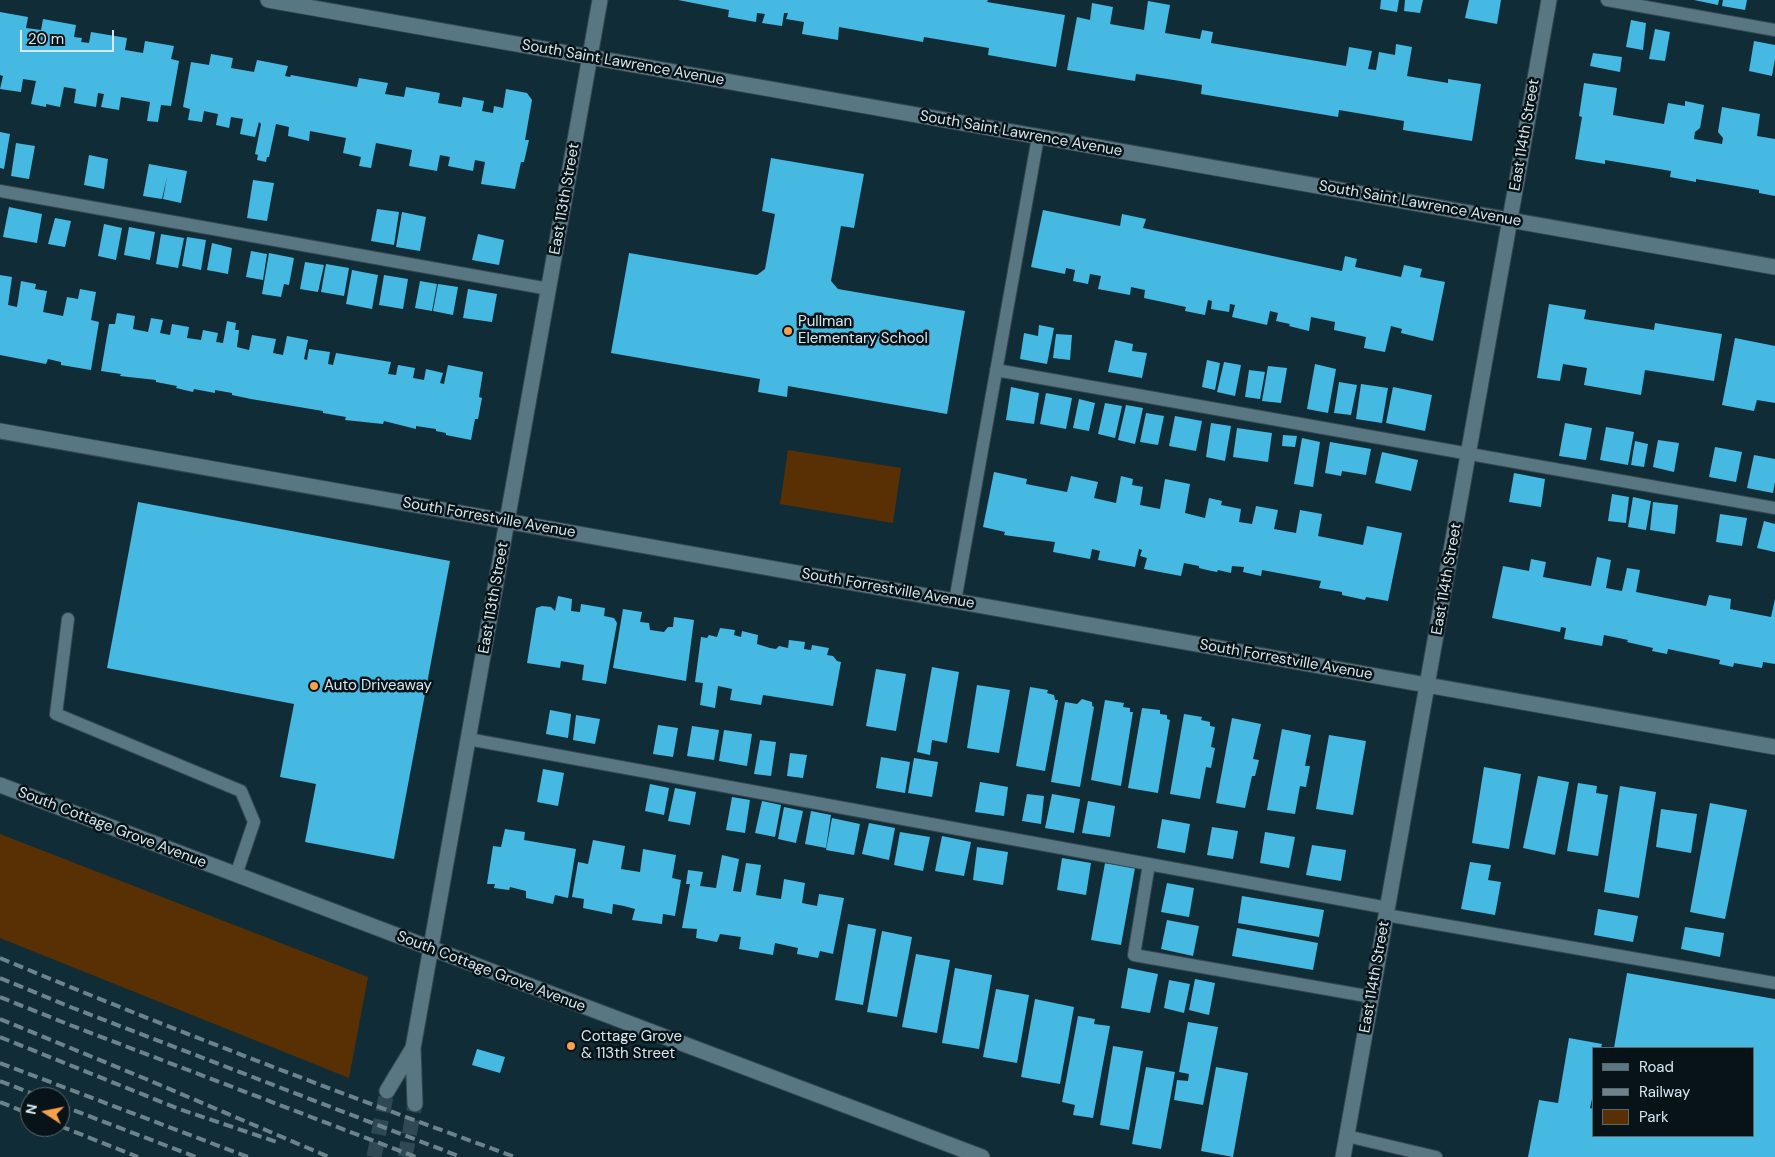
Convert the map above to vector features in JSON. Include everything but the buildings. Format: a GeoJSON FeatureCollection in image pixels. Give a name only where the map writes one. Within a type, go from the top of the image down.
{"type":"FeatureCollection","features":[{"type":"Feature","properties":{"kind":"street","name":"South Saint Lawrence Avenue"},"geometry":{"type":"LineString","coordinates":[[268,0],[1775,267]]}},
{"type":"Feature","properties":{"kind":"street","name":"East 113th Street"},"geometry":{"type":"LineString","coordinates":[[415,1104],[413,1048],[600,0]]}},
{"type":"Feature","properties":{"kind":"street","name":"East 114th Street"},"geometry":{"type":"LineString","coordinates":[[1343,1157],[1549,0]]}},
{"type":"Feature","properties":{"kind":"street","name":"South Forrestville Avenue"},"geometry":{"type":"LineString","coordinates":[[0,431],[1775,747]]}},
{"type":"Feature","properties":{"kind":"street","name":"South Cottage Grove Avenue"},"geometry":{"type":"LineString","coordinates":[[0,785],[431,950],[982,1157]]}},
{"type":"Feature","properties":{"kind":"street","name":"East 113th Street"},"geometry":{"type":"LineString","coordinates":[[387,1091],[413,1048]]}},
{"type":"Feature","properties":{"kind":"lane"},"geometry":{"type":"LineString","coordinates":[[1607,0],[1775,30]]}},
{"type":"Feature","properties":{"kind":"lane"},"geometry":{"type":"LineString","coordinates":[[955,601],[1038,137]]}},
{"type":"Feature","properties":{"kind":"lane"},"geometry":{"type":"LineString","coordinates":[[0,191],[549,288]]}},
{"type":"Feature","properties":{"kind":"lane"},"geometry":{"type":"LineString","coordinates":[[996,370],[1775,508]]}},
{"type":"Feature","properties":{"kind":"lane"},"geometry":{"type":"LineString","coordinates":[[68,619],[56,714],[241,791],[254,822],[236,875]]}},
{"type":"Feature","properties":{"kind":"lane"},"geometry":{"type":"LineString","coordinates":[[468,739],[1149,864],[1387,911],[1775,983]]}},
{"type":"Feature","properties":{"kind":"lane"},"geometry":{"type":"LineString","coordinates":[[1149,864],[1134,955],[1372,996]]}},
{"type":"Feature","properties":{"kind":"lane"},"geometry":{"type":"LineString","coordinates":[[1347,1136],[1436,1157]]}},
{"type":"Feature","properties":{"kind":"green space"},"geometry":{"type":"Polygon","coordinates":[[[788,450],[901,468],[893,523],[780,504],[788,450]]]}},
{"type":"Feature","properties":{"kind":"green space"},"geometry":{"type":"Polygon","coordinates":[[[0,834],[368,977],[349,1078],[0,938],[0,834]]]}},
{"type":"Feature","properties":{"kind":"tunnel"},"geometry":{"type":"LineString","coordinates":[[374,1157],[387,1091]]}},
{"type":"Feature","properties":{"kind":"tunnel"},"geometry":{"type":"LineString","coordinates":[[405,1157],[415,1104]]}},
{"type":"Feature","properties":{"kind":"railway"},"geometry":{"type":"LineString","coordinates":[[0,958],[256,1060],[515,1157]]}},
{"type":"Feature","properties":{"kind":"railway"},"geometry":{"type":"LineString","coordinates":[[0,978],[73,1008],[461,1157]]}},
{"type":"Feature","properties":{"kind":"railway"},"geometry":{"type":"LineString","coordinates":[[0,997],[416,1157]]}},
{"type":"Feature","properties":{"kind":"railway"},"geometry":{"type":"LineString","coordinates":[[0,1019],[329,1157]]}},
{"type":"Feature","properties":{"kind":"railway"},"geometry":{"type":"LineString","coordinates":[[0,1037],[179,1109],[280,1143]]}},
{"type":"Feature","properties":{"kind":"railway"},"geometry":{"type":"LineString","coordinates":[[0,1063],[248,1157]]}},
{"type":"Feature","properties":{"kind":"railway"},"geometry":{"type":"LineString","coordinates":[[0,1081],[20,1089]]}},
{"type":"Feature","properties":{"kind":"railway"},"geometry":{"type":"LineString","coordinates":[[0,1102],[20,1110]]}},
{"type":"Feature","properties":{"kind":"railway"},"geometry":{"type":"LineString","coordinates":[[70,1109],[196,1157]]}},
{"type":"Feature","properties":{"kind":"railway"},"geometry":{"type":"LineString","coordinates":[[70,1130],[138,1157]]}},
{"type":"Feature","properties":{"kind":"place","name":"Pullman Elementary School"},"geometry":{"type":"Point","coordinates":[788,331]}},
{"type":"Feature","properties":{"kind":"place","name":"Auto Driveaway"},"geometry":{"type":"Point","coordinates":[314,686]}},
{"type":"Feature","properties":{"kind":"place","name":"Cottage Grove & 113th Street"},"geometry":{"type":"Point","coordinates":[571,1046]}}]}
